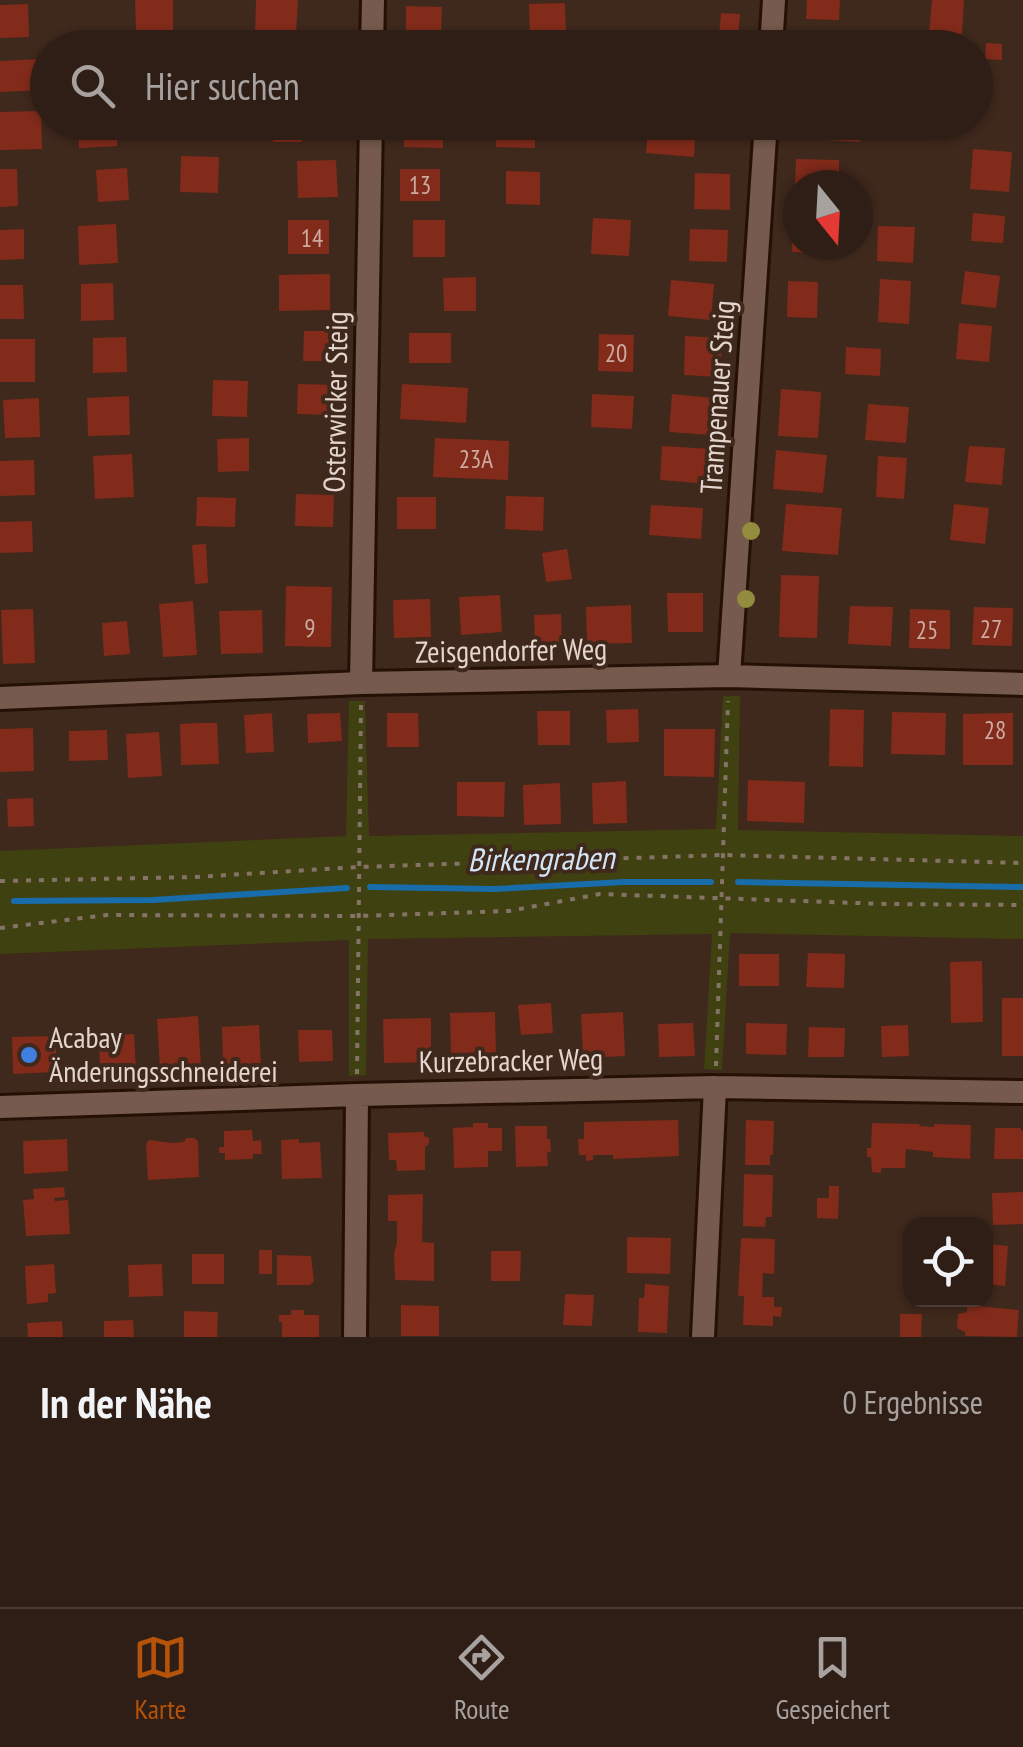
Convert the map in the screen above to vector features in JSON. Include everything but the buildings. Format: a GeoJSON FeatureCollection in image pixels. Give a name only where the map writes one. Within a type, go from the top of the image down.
{"type":"FeatureCollection","features":[{"type":"Feature","properties":{"kind":"street"},"geometry":{"type":"LineString","coordinates":[[372,30],[373,0]]}},
{"type":"Feature","properties":{"kind":"street"},"geometry":{"type":"LineString","coordinates":[[772,30],[774,0]]}},
{"type":"Feature","properties":{"kind":"street","name":"Osterwicker Steig"},"geometry":{"type":"LineString","coordinates":[[361,684],[371,140]]}},
{"type":"Feature","properties":{"kind":"street","name":"Trampenauer Steig"},"geometry":{"type":"LineString","coordinates":[[729,676],[765,140]]}},
{"type":"Feature","properties":{"kind":"street","name":"Zeisgendorfer Weg"},"geometry":{"type":"LineString","coordinates":[[0,698],[361,684],[729,676],[1023,684]]}},
{"type":"Feature","properties":{"kind":"street"},"geometry":{"type":"LineString","coordinates":[[703,1337],[715,1087]]}},
{"type":"Feature","properties":{"kind":"street","name":"Kurzebracker Weg"},"geometry":{"type":"LineString","coordinates":[[0,1108],[715,1087],[1023,1092]]}},
{"type":"Feature","properties":{"kind":"street"},"geometry":{"type":"LineString","coordinates":[[354,1337],[357,1095]]}},
{"type":"Feature","properties":{"kind":"path"},"geometry":{"type":"LineString","coordinates":[[715,1087],[729,676]]}},
{"type":"Feature","properties":{"kind":"path"},"geometry":{"type":"LineString","coordinates":[[357,1095],[361,684]]}},
{"type":"Feature","properties":{"kind":"path"},"geometry":{"type":"LineString","coordinates":[[0,881],[195,877],[358,867],[723,855],[1023,863]]}},
{"type":"Feature","properties":{"kind":"path"},"geometry":{"type":"LineString","coordinates":[[0,928],[108,915],[358,916],[509,911],[600,894],[1023,905]]}},
{"type":"Feature","properties":{"kind":"shaded area"},"geometry":{"type":"Polygon","coordinates":[[[723,696],[740,696],[738,830],[1023,836],[1023,939],[730,933],[722,1070],[704,1069],[712,934],[368,939],[366,1075],[349,1076],[349,940],[0,954],[0,851],[346,836],[349,701],[365,701],[369,836],[716,829],[723,696]]]}},
{"type":"Feature","properties":{"kind":"waterway","name":"Birkengraben"},"geometry":{"type":"LineString","coordinates":[[370,887],[495,889],[711,882]]}},
{"type":"Feature","properties":{"kind":"waterway","name":"Birkengraben"},"geometry":{"type":"LineString","coordinates":[[738,882],[1023,887]]}},
{"type":"Feature","properties":{"kind":"waterway","name":"Birkengraben"},"geometry":{"type":"LineString","coordinates":[[14,901],[153,900],[347,888]]}},
{"type":"Feature","properties":{"kind":"place","name":"Acabay Änderungsschneiderei"},"geometry":{"type":"Point","coordinates":[29,1055]}}]}
